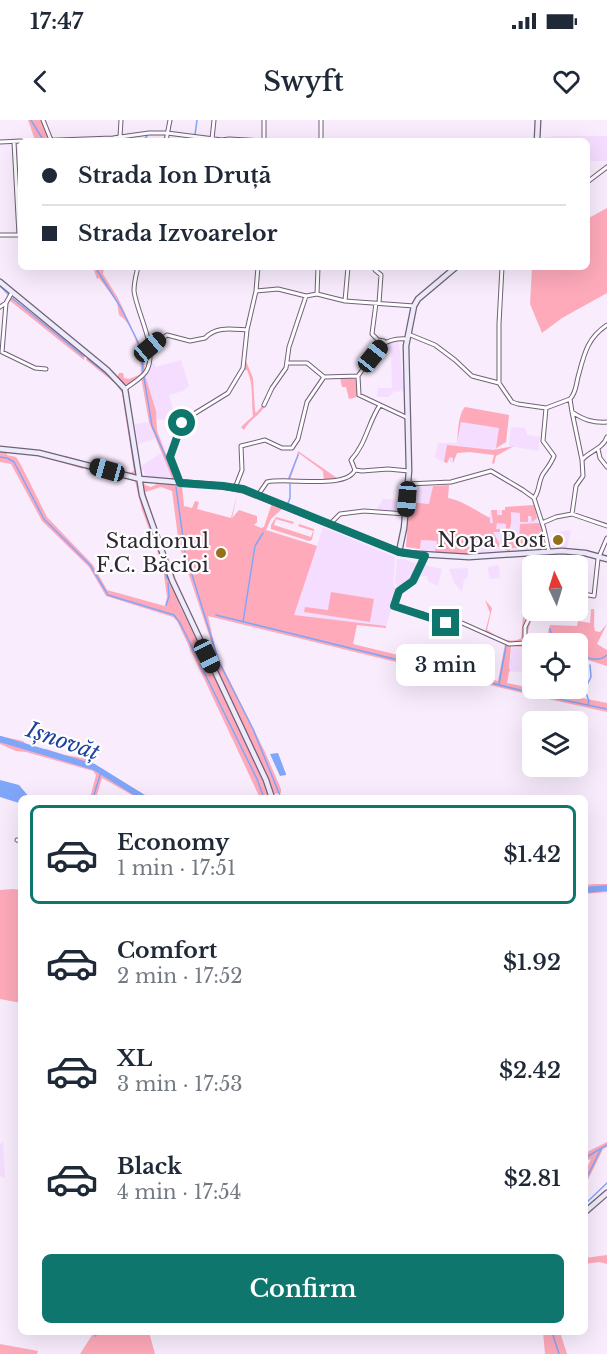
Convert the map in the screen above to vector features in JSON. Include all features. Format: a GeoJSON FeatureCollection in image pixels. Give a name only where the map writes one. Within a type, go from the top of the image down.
{"type":"FeatureCollection","features":[{"type":"Feature","properties":{"kind":"main road"},"geometry":{"type":"LineString","coordinates":[[537,138],[538,120]]}},
{"type":"Feature","properties":{"kind":"main road"},"geometry":{"type":"LineString","coordinates":[[399,552],[406,514],[409,471],[408,337],[414,306],[423,293],[452,270]]}},
{"type":"Feature","properties":{"kind":"main road"},"geometry":{"type":"LineString","coordinates":[[0,282],[11,294],[106,370],[125,389],[142,495],[147,512],[188,618],[266,780],[271,795]]}},
{"type":"Feature","properties":{"kind":"main road"},"geometry":{"type":"LineString","coordinates":[[0,449],[39,453],[140,479],[235,488],[258,495],[399,552],[425,556],[476,557],[575,552],[599,555],[607,559]]}},
{"type":"Feature","properties":{"kind":"main road"},"geometry":{"type":"LineString","coordinates":[[588,1209],[607,1193]]}},
{"type":"Feature","properties":{"kind":"street"},"geometry":{"type":"LineString","coordinates":[[43,120],[50,138]]}},
{"type":"Feature","properties":{"kind":"street"},"geometry":{"type":"LineString","coordinates":[[120,137],[121,120]]}},
{"type":"Feature","properties":{"kind":"street"},"geometry":{"type":"LineString","coordinates":[[166,138],[170,120]]}},
{"type":"Feature","properties":{"kind":"street"},"geometry":{"type":"LineString","coordinates":[[212,138],[214,120]]}},
{"type":"Feature","properties":{"kind":"street"},"geometry":{"type":"LineString","coordinates":[[264,120],[264,138]]}},
{"type":"Feature","properties":{"kind":"street"},"geometry":{"type":"LineString","coordinates":[[321,120],[321,138]]}},
{"type":"Feature","properties":{"kind":"street"},"geometry":{"type":"LineString","coordinates":[[116,138],[167,133],[204,138]]}},
{"type":"Feature","properties":{"kind":"street"},"geometry":{"type":"LineString","coordinates":[[0,142],[18,141]]}},
{"type":"Feature","properties":{"kind":"street"},"geometry":{"type":"LineString","coordinates":[[14,142],[18,204]]}},
{"type":"Feature","properties":{"kind":"street"},"geometry":{"type":"LineString","coordinates":[[590,180],[607,167]]}},
{"type":"Feature","properties":{"kind":"street"},"geometry":{"type":"LineString","coordinates":[[0,235],[18,235]]}},
{"type":"Feature","properties":{"kind":"street"},"geometry":{"type":"LineString","coordinates":[[125,389],[147,370],[150,347],[135,294],[137,270]]}},
{"type":"Feature","properties":{"kind":"street"},"geometry":{"type":"LineString","coordinates":[[180,483],[170,457],[182,423],[186,418],[228,393],[245,362],[247,330],[256,291],[258,270]]}},
{"type":"Feature","properties":{"kind":"street"},"geometry":{"type":"LineString","coordinates":[[317,294],[318,270]]}},
{"type":"Feature","properties":{"kind":"street"},"geometry":{"type":"LineString","coordinates":[[345,301],[348,270]]}},
{"type":"Feature","properties":{"kind":"street"},"geometry":{"type":"LineString","coordinates":[[375,270],[382,279],[372,334],[378,340],[408,337],[435,345],[472,376],[499,383]]}},
{"type":"Feature","properties":{"kind":"street"},"geometry":{"type":"LineString","coordinates":[[502,270],[499,383],[512,402],[529,407],[546,408],[570,399],[576,390],[588,344],[593,336],[607,325]]}},
{"type":"Feature","properties":{"kind":"street"},"geometry":{"type":"LineString","coordinates":[[256,291],[278,289],[306,296],[317,294],[345,301],[414,306]]}},
{"type":"Feature","properties":{"kind":"street"},"geometry":{"type":"LineString","coordinates":[[11,294],[6,303],[2,349],[4,353],[35,368],[46,369]]}},
{"type":"Feature","properties":{"kind":"street"},"geometry":{"type":"LineString","coordinates":[[264,405],[288,363],[289,347],[306,296]]}},
{"type":"Feature","properties":{"kind":"street"},"geometry":{"type":"LineString","coordinates":[[0,307],[6,303]]}},
{"type":"Feature","properties":{"kind":"street"},"geometry":{"type":"LineString","coordinates":[[150,347],[167,335],[190,341],[205,338],[209,333],[224,328],[247,330]]}},
{"type":"Feature","properties":{"kind":"street"},"geometry":{"type":"LineString","coordinates":[[385,341],[358,376],[359,395],[408,418]]}},
{"type":"Feature","properties":{"kind":"street"},"geometry":{"type":"LineString","coordinates":[[288,363],[307,363],[324,377],[358,376]]}},
{"type":"Feature","properties":{"kind":"street"},"geometry":{"type":"LineString","coordinates":[[235,488],[242,470],[241,446],[266,440],[286,449],[292,448],[298,439],[307,402],[324,377]]}},
{"type":"Feature","properties":{"kind":"street"},"geometry":{"type":"LineString","coordinates":[[570,399],[583,476],[576,486],[573,514]]}},
{"type":"Feature","properties":{"kind":"street"},"geometry":{"type":"LineString","coordinates":[[564,402],[590,422],[605,422],[607,428]]}},
{"type":"Feature","properties":{"kind":"street"},"geometry":{"type":"LineString","coordinates":[[355,470],[351,460],[366,438],[370,421],[380,405]]}},
{"type":"Feature","properties":{"kind":"street"},"geometry":{"type":"LineString","coordinates":[[534,498],[543,474],[548,471],[554,456],[543,441],[546,408]]}},
{"type":"Feature","properties":{"kind":"street"},"geometry":{"type":"LineString","coordinates":[[582,460],[598,449],[607,439]]}},
{"type":"Feature","properties":{"kind":"street"},"geometry":{"type":"LineString","coordinates":[[598,449],[600,458],[607,467]]}},
{"type":"Feature","properties":{"kind":"street"},"geometry":{"type":"LineString","coordinates":[[355,470],[409,471]]}},
{"type":"Feature","properties":{"kind":"street"},"geometry":{"type":"LineString","coordinates":[[258,495],[267,482],[342,480],[350,477],[355,470]]}},
{"type":"Feature","properties":{"kind":"street"},"geometry":{"type":"LineString","coordinates":[[408,484],[451,482],[491,471],[534,498],[549,552]]}},
{"type":"Feature","properties":{"kind":"street"},"geometry":{"type":"LineString","coordinates":[[330,524],[340,514],[364,511],[406,514]]}},
{"type":"Feature","properties":{"kind":"street"},"geometry":{"type":"LineString","coordinates":[[542,523],[556,517],[573,514],[607,526]]}},
{"type":"Feature","properties":{"kind":"street"},"geometry":{"type":"LineString","coordinates":[[588,595],[594,596],[599,555],[607,538]]}},
{"type":"Feature","properties":{"kind":"street"},"geometry":{"type":"LineString","coordinates":[[425,556],[413,581],[399,591],[394,606],[438,621],[462,624],[511,644],[525,643],[525,627],[528,621]]}},
{"type":"Feature","properties":{"kind":"shaded area"},"geometry":{"type":"Polygon","coordinates":[[[28,120],[41,120],[48,136],[34,138],[28,120]]]}},
{"type":"Feature","properties":{"kind":"shaded area"},"geometry":{"type":"Polygon","coordinates":[[[607,136],[607,161],[590,161],[590,138],[544,137],[607,136]]]}},
{"type":"Feature","properties":{"kind":"shaded area"},"geometry":{"type":"Polygon","coordinates":[[[607,208],[607,293],[562,318],[542,333],[530,304],[532,270],[590,270],[590,217],[607,208]]]}},
{"type":"Feature","properties":{"kind":"shaded area"},"geometry":{"type":"Polygon","coordinates":[[[94,270],[104,270],[103,274],[118,298],[143,352],[147,352],[147,358],[144,360],[145,371],[128,384],[124,384],[117,377],[119,373],[123,373],[124,378],[129,379],[141,374],[136,342],[130,326],[119,315],[117,302],[99,278],[97,279],[94,270]]]}},
{"type":"Feature","properties":{"kind":"shaded area"},"geometry":{"type":"Polygon","coordinates":[[[11,298],[85,355],[84,360],[9,300],[11,298]]]}},
{"type":"Feature","properties":{"kind":"shaded area"},"geometry":{"type":"Polygon","coordinates":[[[399,342],[404,392],[400,389],[399,392],[395,391],[388,397],[377,397],[378,388],[392,388],[391,351],[387,350],[379,360],[375,358],[386,343],[399,342]]]}},
{"type":"Feature","properties":{"kind":"shaded area"},"geometry":{"type":"Polygon","coordinates":[[[87,357],[110,375],[124,392],[136,476],[65,458],[65,456],[129,473],[134,471],[122,393],[116,384],[86,360],[87,357]]]}},
{"type":"Feature","properties":{"kind":"shaded area"},"geometry":{"type":"Polygon","coordinates":[[[181,360],[189,386],[183,391],[169,395],[177,416],[172,420],[155,419],[156,411],[145,375],[150,372],[151,363],[154,363],[156,367],[181,360]]]}},
{"type":"Feature","properties":{"kind":"shaded area"},"geometry":{"type":"Polygon","coordinates":[[[246,361],[253,378],[256,413],[263,405],[265,406],[244,430],[241,427],[253,416],[251,381],[247,370],[244,370],[246,361]]]}},
{"type":"Feature","properties":{"kind":"shaded area"},"geometry":{"type":"Polygon","coordinates":[[[145,375],[156,411],[157,431],[166,454],[169,454],[171,447],[170,455],[178,480],[170,479],[172,478],[149,422],[141,377],[145,375]]]}},
{"type":"Feature","properties":{"kind":"shaded area"},"geometry":{"type":"Polygon","coordinates":[[[350,377],[358,383],[357,397],[349,399],[346,387],[342,387],[340,378],[350,377]]]}},
{"type":"Feature","properties":{"kind":"shaded area"},"geometry":{"type":"Polygon","coordinates":[[[465,407],[509,415],[506,442],[498,448],[495,455],[457,453],[453,463],[435,458],[438,443],[457,443],[462,410],[465,407]]]}},
{"type":"Feature","properties":{"kind":"shaded area"},"geometry":{"type":"Polygon","coordinates":[[[465,407],[509,415],[506,442],[496,448],[499,428],[461,422],[457,442],[460,419],[465,407]]]}},
{"type":"Feature","properties":{"kind":"shaded area"},"geometry":{"type":"Polygon","coordinates":[[[149,422],[155,439],[138,444],[135,424],[149,422]]]}},
{"type":"Feature","properties":{"kind":"shaded area"},"geometry":{"type":"Polygon","coordinates":[[[511,427],[525,428],[527,435],[540,437],[538,451],[509,446],[511,427]]]}},
{"type":"Feature","properties":{"kind":"shaded area"},"geometry":{"type":"Polygon","coordinates":[[[447,445],[493,450],[514,446],[496,456],[494,464],[492,463],[494,455],[470,452],[457,453],[453,463],[453,458],[450,457],[447,463],[444,462],[447,445]]]}},
{"type":"Feature","properties":{"kind":"shaded area"},"geometry":{"type":"Polygon","coordinates":[[[0,450],[32,453],[83,466],[83,469],[42,456],[7,453],[7,455],[16,457],[21,465],[47,517],[93,565],[107,590],[165,606],[167,597],[163,568],[165,567],[180,606],[264,780],[268,795],[259,795],[177,621],[173,617],[106,596],[89,567],[42,521],[11,464],[0,462],[0,450]]]}},
{"type":"Feature","properties":{"kind":"shaded area"},"geometry":{"type":"Polygon","coordinates":[[[298,451],[337,478],[341,478],[324,480],[323,471],[299,454],[290,480],[288,480],[298,451]]]}},
{"type":"Feature","properties":{"kind":"shaded area"},"geometry":{"type":"Polygon","coordinates":[[[161,453],[172,478],[145,476],[141,466],[161,453]]]}},
{"type":"Feature","properties":{"kind":"shaded area"},"geometry":{"type":"Polygon","coordinates":[[[85,466],[137,480],[141,499],[161,556],[159,556],[142,510],[135,481],[85,469],[85,466]]]}},
{"type":"Feature","properties":{"kind":"shaded area"},"geometry":{"type":"Polygon","coordinates":[[[147,483],[145,485],[151,487],[157,484],[182,486],[184,506],[192,508],[195,501],[199,502],[197,509],[231,518],[237,495],[232,518],[239,510],[257,516],[257,522],[254,525],[261,528],[264,527],[272,503],[283,508],[271,519],[266,530],[317,546],[294,615],[386,626],[386,628],[357,625],[353,644],[443,666],[449,646],[470,651],[474,675],[498,681],[505,644],[522,644],[522,647],[511,646],[507,683],[522,686],[522,693],[208,616],[214,643],[212,645],[281,789],[281,793],[274,794],[206,647],[212,644],[179,545],[172,491],[161,487],[145,492],[190,615],[152,520],[143,485],[147,483]]]}},
{"type":"Feature","properties":{"kind":"shaded area"},"geometry":{"type":"Polygon","coordinates":[[[449,485],[448,498],[464,503],[490,518],[490,523],[493,523],[491,510],[497,510],[497,515],[502,515],[505,507],[534,505],[537,518],[532,522],[531,516],[528,516],[528,522],[520,522],[520,513],[511,512],[509,532],[502,532],[502,529],[506,529],[506,524],[497,523],[496,529],[500,529],[500,532],[493,532],[499,547],[496,547],[495,540],[476,540],[474,550],[470,554],[435,552],[437,541],[421,540],[420,549],[406,547],[409,502],[429,504],[433,486],[449,485]]]}},
{"type":"Feature","properties":{"kind":"shaded area"},"geometry":{"type":"Polygon","coordinates":[[[433,486],[430,504],[410,502],[411,488],[433,486]]]}},
{"type":"Feature","properties":{"kind":"shaded area"},"geometry":{"type":"Polygon","coordinates":[[[383,499],[404,500],[402,513],[375,512],[383,499]]]}},
{"type":"Feature","properties":{"kind":"shaded area"},"geometry":{"type":"Polygon","coordinates":[[[534,505],[546,546],[544,549],[519,553],[473,554],[475,511],[489,517],[491,510],[534,505]]]}},
{"type":"Feature","properties":{"kind":"shaded area"},"geometry":{"type":"Polygon","coordinates":[[[276,517],[294,522],[293,524],[276,519],[274,525],[311,537],[313,531],[298,526],[299,524],[314,529],[312,540],[271,529],[276,517]]]}},
{"type":"Feature","properties":{"kind":"shaded area"},"geometry":{"type":"Polygon","coordinates":[[[520,524],[541,524],[545,548],[544,546],[519,547],[518,553],[520,524]]]}},
{"type":"Feature","properties":{"kind":"shaded area"},"geometry":{"type":"Polygon","coordinates":[[[323,527],[395,557],[393,584],[397,590],[386,626],[293,615],[293,538],[317,546],[323,527]]]}},
{"type":"Feature","properties":{"kind":"shaded area"},"geometry":{"type":"Polygon","coordinates":[[[571,530],[567,548],[552,547],[559,532],[571,530]]]}},
{"type":"Feature","properties":{"kind":"shaded area"},"geometry":{"type":"Polygon","coordinates":[[[509,534],[517,534],[517,548],[510,548],[510,552],[503,549],[503,543],[509,534]]]}},
{"type":"Feature","properties":{"kind":"shaded area"},"geometry":{"type":"Polygon","coordinates":[[[421,540],[437,541],[435,553],[420,552],[421,540]]]}},
{"type":"Feature","properties":{"kind":"shaded area"},"geometry":{"type":"Polygon","coordinates":[[[397,559],[405,559],[418,565],[413,578],[399,589],[395,582],[397,559]]]}},
{"type":"Feature","properties":{"kind":"shaded area"},"geometry":{"type":"Polygon","coordinates":[[[423,565],[442,569],[438,586],[428,581],[427,576],[416,576],[423,565]]]}},
{"type":"Feature","properties":{"kind":"shaded area"},"geometry":{"type":"Polygon","coordinates":[[[499,565],[500,578],[490,579],[487,567],[499,565]]]}},
{"type":"Feature","properties":{"kind":"shaded area"},"geometry":{"type":"Polygon","coordinates":[[[468,568],[462,592],[454,583],[449,569],[468,568]]]}},
{"type":"Feature","properties":{"kind":"shaded area"},"geometry":{"type":"Polygon","coordinates":[[[331,592],[374,599],[370,622],[304,612],[305,607],[328,610],[331,592]]]}},
{"type":"Feature","properties":{"kind":"shaded area"},"geometry":{"type":"Polygon","coordinates":[[[485,600],[492,608],[487,630],[512,641],[521,638],[523,621],[526,621],[522,633],[522,642],[511,644],[485,632],[490,613],[485,600]]]}},
{"type":"Feature","properties":{"kind":"shaded area"},"geometry":{"type":"Polygon","coordinates":[[[591,609],[594,609],[595,631],[600,632],[607,624],[597,644],[607,650],[607,666],[588,660],[588,633],[548,633],[550,625],[577,626],[578,621],[590,623],[591,609]]]}},
{"type":"Feature","properties":{"kind":"shaded area"},"geometry":{"type":"Polygon","coordinates":[[[531,621],[527,633],[526,633],[526,627],[531,621]]]}},
{"type":"Feature","properties":{"kind":"shaded area"},"geometry":{"type":"Polygon","coordinates":[[[512,645],[522,646],[522,673],[510,671],[512,645]]]}},
{"type":"Feature","properties":{"kind":"shaded area"},"geometry":{"type":"Polygon","coordinates":[[[548,699],[587,699],[607,703],[607,712],[548,699]]]}},
{"type":"Feature","properties":{"kind":"shaded area"},"geometry":{"type":"Polygon","coordinates":[[[0,736],[23,741],[40,749],[84,758],[145,795],[132,795],[102,778],[97,795],[91,795],[96,775],[93,771],[16,751],[0,744],[0,736]]]}},
{"type":"Feature","properties":{"kind":"shaded area"},"geometry":{"type":"Polygon","coordinates":[[[607,884],[607,892],[588,894],[588,885],[607,884]]]}},
{"type":"Feature","properties":{"kind":"shaded area"},"geometry":{"type":"Polygon","coordinates":[[[0,890],[18,890],[18,1002],[0,999],[0,890]]]}},
{"type":"Feature","properties":{"kind":"shaded area"},"geometry":{"type":"Polygon","coordinates":[[[3,1141],[5,1178],[0,1176],[0,1144],[3,1141]]]}},
{"type":"Feature","properties":{"kind":"shaded area"},"geometry":{"type":"Polygon","coordinates":[[[607,1142],[607,1147],[603,1149],[588,1180],[588,1166],[591,1159],[588,1160],[588,1152],[607,1142]]]}},
{"type":"Feature","properties":{"kind":"shaded area"},"geometry":{"type":"Polygon","coordinates":[[[607,1255],[607,1264],[599,1262],[588,1264],[588,1258],[607,1255]]]}},
{"type":"Feature","properties":{"kind":"shaded area"},"geometry":{"type":"Polygon","coordinates":[[[92,1335],[150,1335],[155,1354],[80,1354],[92,1335]]]}},
{"type":"Feature","properties":{"kind":"shaded area"},"geometry":{"type":"Polygon","coordinates":[[[543,1335],[561,1335],[567,1354],[545,1354],[543,1335]]]}},
{"type":"Feature","properties":{"kind":"shaded area"},"geometry":{"type":"Polygon","coordinates":[[[0,1344],[38,1351],[37,1354],[0,1354],[0,1344]]]}},
{"type":"Feature","properties":{"kind":"water"},"geometry":{"type":"Polygon","coordinates":[[[278,753],[286,775],[280,776],[270,754],[278,753]]]}},
{"type":"Feature","properties":{"kind":"water"},"geometry":{"type":"Polygon","coordinates":[[[0,780],[19,785],[27,795],[18,795],[18,803],[0,797],[0,780]]]}},
{"type":"Feature","properties":{"kind":"waterway"},"geometry":{"type":"LineString","coordinates":[[31,120],[42,138]]}},
{"type":"Feature","properties":{"kind":"waterway"},"geometry":{"type":"LineString","coordinates":[[195,135],[197,120]]}},
{"type":"Feature","properties":{"kind":"waterway"},"geometry":{"type":"LineString","coordinates":[[97,270],[121,308],[142,350],[143,372]]}},
{"type":"Feature","properties":{"kind":"waterway"},"geometry":{"type":"LineString","coordinates":[[0,286],[8,294]]}},
{"type":"Feature","properties":{"kind":"waterway"},"geometry":{"type":"LineString","coordinates":[[12,298],[83,356]]}},
{"type":"Feature","properties":{"kind":"waterway"},"geometry":{"type":"LineString","coordinates":[[88,359],[115,381]]}},
{"type":"Feature","properties":{"kind":"waterway"},"geometry":{"type":"LineString","coordinates":[[144,378],[152,426],[175,478]]}},
{"type":"Feature","properties":{"kind":"waterway"},"geometry":{"type":"LineString","coordinates":[[129,431],[135,470]]}},
{"type":"Feature","properties":{"kind":"waterway"},"geometry":{"type":"LineString","coordinates":[[289,478],[298,455]]}},
{"type":"Feature","properties":{"kind":"waterway"},"geometry":{"type":"LineString","coordinates":[[0,457],[14,462],[44,519],[90,565],[108,595],[174,615],[198,659]]}},
{"type":"Feature","properties":{"kind":"waterway"},"geometry":{"type":"LineString","coordinates":[[288,503],[290,484]]}},
{"type":"Feature","properties":{"kind":"waterway"},"geometry":{"type":"LineString","coordinates":[[176,487],[185,552],[219,662],[253,729],[280,795]]}},
{"type":"Feature","properties":{"kind":"waterway"},"geometry":{"type":"LineString","coordinates":[[243,622],[255,546],[263,533]]}},
{"type":"Feature","properties":{"kind":"waterway"},"geometry":{"type":"LineString","coordinates":[[164,568],[167,579]]}},
{"type":"Feature","properties":{"kind":"waterway"},"geometry":{"type":"LineString","coordinates":[[166,605],[169,597],[168,583]]}},
{"type":"Feature","properties":{"kind":"waterway"},"geometry":{"type":"LineString","coordinates":[[216,615],[544,696],[607,709]]}},
{"type":"Feature","properties":{"kind":"waterway"},"geometry":{"type":"LineString","coordinates":[[550,629],[551,633]]}},
{"type":"Feature","properties":{"kind":"waterway"},"geometry":{"type":"LineString","coordinates":[[499,684],[506,646]]}},
{"type":"Feature","properties":{"kind":"waterway"},"geometry":{"type":"LineString","coordinates":[[588,658],[597,659],[607,655]]}},
{"type":"Feature","properties":{"kind":"waterway"},"geometry":{"type":"LineString","coordinates":[[200,664],[263,795]]}},
{"type":"Feature","properties":{"kind":"waterway"},"geometry":{"type":"LineString","coordinates":[[588,683],[591,677],[590,665]]}},
{"type":"Feature","properties":{"kind":"waterway"},"geometry":{"type":"LineString","coordinates":[[588,698],[588,705]]}},
{"type":"Feature","properties":{"kind":"waterway","name":"Ișnovăț"},"geometry":{"type":"LineString","coordinates":[[0,739],[94,767],[139,795]]}},
{"type":"Feature","properties":{"kind":"waterway"},"geometry":{"type":"LineString","coordinates":[[94,795],[101,772]]}},
{"type":"Feature","properties":{"kind":"waterway","name":"Ișnovăț"},"geometry":{"type":"LineString","coordinates":[[588,890],[607,888]]}},
{"type":"Feature","properties":{"kind":"waterway"},"geometry":{"type":"LineString","coordinates":[[588,1156],[607,1145]]}},
{"type":"Feature","properties":{"kind":"waterway"},"geometry":{"type":"LineString","coordinates":[[588,1175],[601,1149]]}},
{"type":"Feature","properties":{"kind":"waterway"},"geometry":{"type":"LineString","coordinates":[[588,1201],[607,1183]]}},
{"type":"Feature","properties":{"kind":"waterway"},"geometry":{"type":"LineString","coordinates":[[553,1335],[559,1354]]}},
{"type":"Feature","properties":{"kind":"place","name":"Nopa Post"},"geometry":{"type":"Point","coordinates":[558,540]}},
{"type":"Feature","properties":{"kind":"place","name":"Stadionul F.C. Băcioi"},"geometry":{"type":"Point","coordinates":[221,553]}},
{"type":"Feature","properties":{"kind":"route"},"geometry":{"type":"LineString","coordinates":[[182,423],[170,457],[180,483],[243,489],[399,552],[425,556],[413,581],[399,591],[394,606],[446,623]]}}]}
